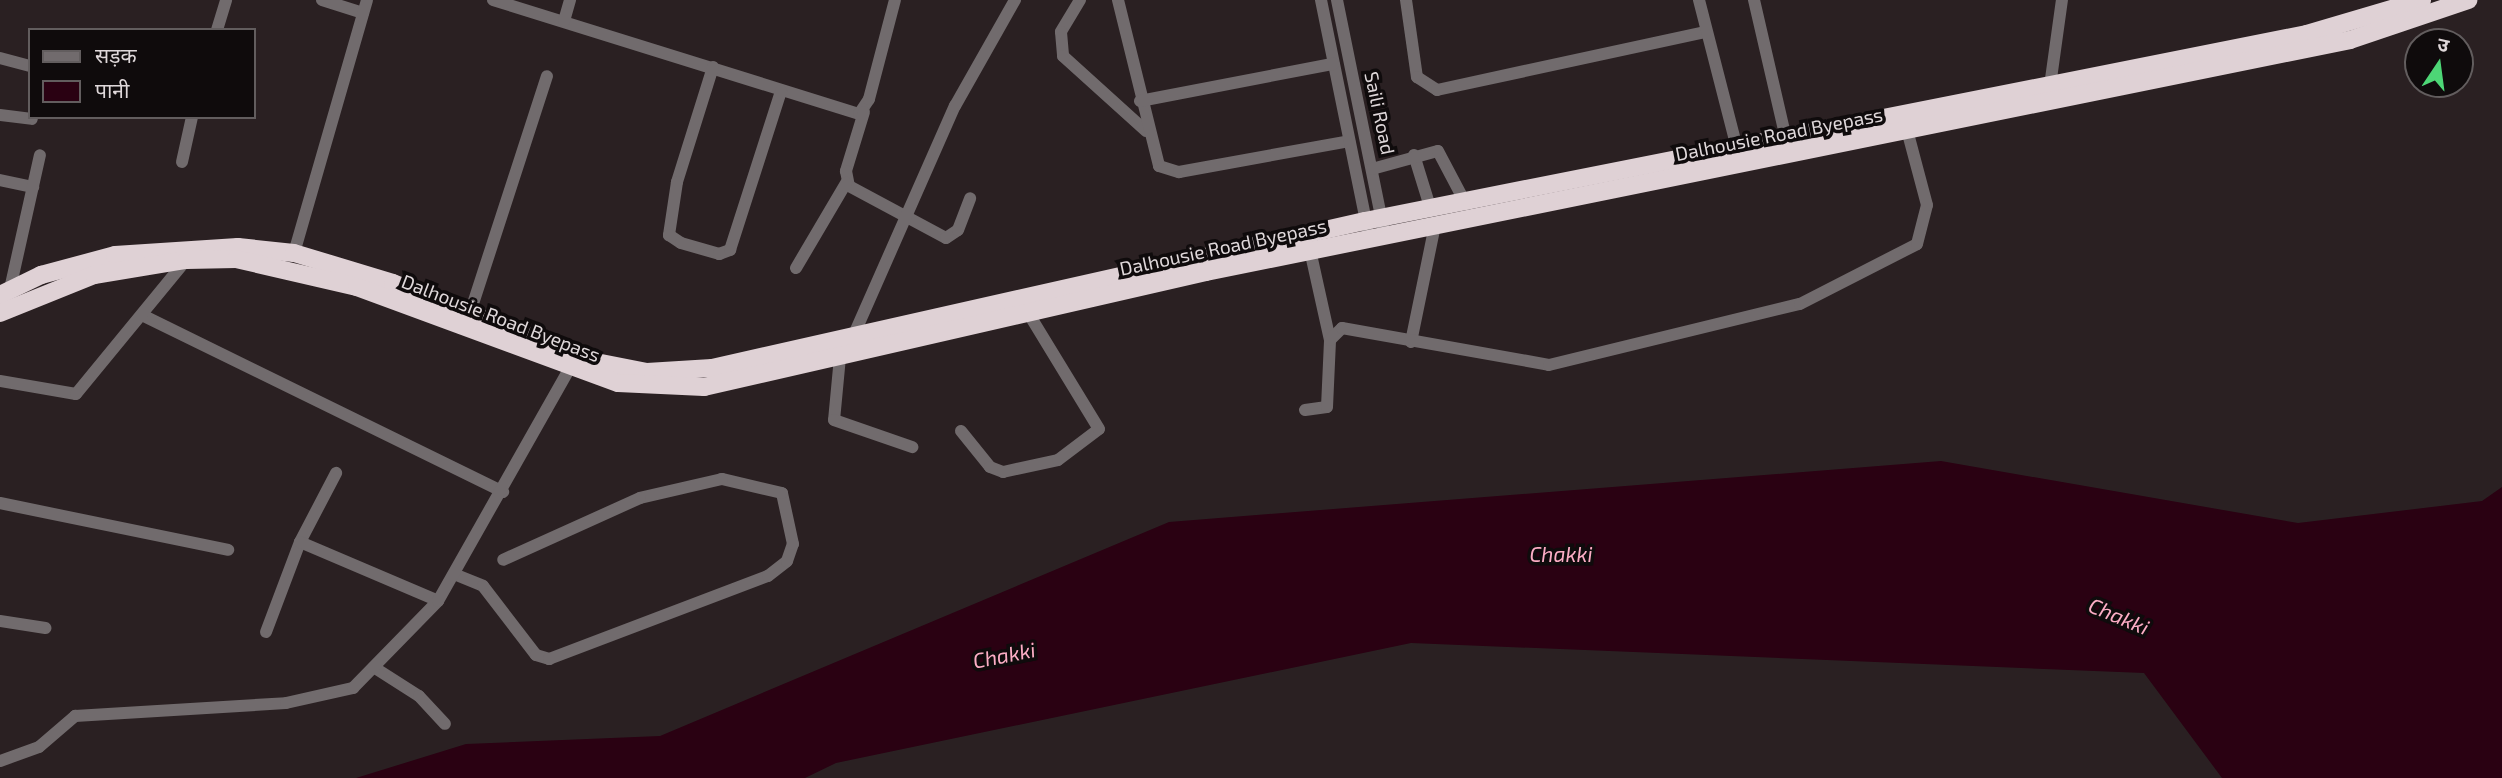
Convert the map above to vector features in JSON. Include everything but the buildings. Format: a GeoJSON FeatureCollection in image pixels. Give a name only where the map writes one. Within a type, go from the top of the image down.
{"type":"FeatureCollection","features":[{"type":"Feature","properties":{"kind":"highway"},"geometry":{"type":"LineString","coordinates":[[1433,217],[1466,204],[2307,34],[2422,0]]}},
{"type":"Feature","properties":{"kind":"highway","name":"Dalhousie Road Byepass"},"geometry":{"type":"LineString","coordinates":[[0,313],[94,275],[186,260],[236,259],[318,274],[569,369],[618,383],[704,387],[1027,311],[1310,250],[1375,228],[1906,130],[2350,40],[2468,0]]}},
{"type":"Feature","properties":{"kind":"highway"},"geometry":{"type":"LineString","coordinates":[[5,292],[74,265],[148,250],[238,247],[294,253],[470,313],[579,357],[647,372],[738,365],[1375,228]]}},
{"type":"Feature","properties":{"kind":"street"},"geometry":{"type":"LineString","coordinates":[[218,28],[226,0]]}},
{"type":"Feature","properties":{"kind":"street"},"geometry":{"type":"LineString","coordinates":[[294,253],[365,6],[322,0]]}},
{"type":"Feature","properties":{"kind":"street"},"geometry":{"type":"LineString","coordinates":[[493,0],[713,67],[781,91],[864,112]]}},
{"type":"Feature","properties":{"kind":"street"},"geometry":{"type":"LineString","coordinates":[[564,21],[570,0]]}},
{"type":"Feature","properties":{"kind":"street"},"geometry":{"type":"LineString","coordinates":[[796,268],[846,183],[895,0]]}},
{"type":"Feature","properties":{"kind":"street"},"geometry":{"type":"LineString","coordinates":[[852,339],[955,106],[1015,0]]}},
{"type":"Feature","properties":{"kind":"street"},"geometry":{"type":"LineString","coordinates":[[1080,0],[1061,32],[1063,56],[1146,131]]}},
{"type":"Feature","properties":{"kind":"street"},"geometry":{"type":"LineString","coordinates":[[1118,0],[1146,131],[1159,166],[1179,172],[1349,141]]}},
{"type":"Feature","properties":{"kind":"street"},"geometry":{"type":"LineString","coordinates":[[1321,0],[1349,141],[1375,228]]}},
{"type":"Feature","properties":{"kind":"street","name":"Saili Road"},"geometry":{"type":"LineString","coordinates":[[1337,0],[1372,169],[1375,228]]}},
{"type":"Feature","properties":{"kind":"street"},"geometry":{"type":"LineString","coordinates":[[1406,0],[1417,77],[1437,90],[1706,32]]}},
{"type":"Feature","properties":{"kind":"street"},"geometry":{"type":"LineString","coordinates":[[1699,0],[1737,148]]}},
{"type":"Feature","properties":{"kind":"street"},"geometry":{"type":"LineString","coordinates":[[1754,0],[1786,139]]}},
{"type":"Feature","properties":{"kind":"street"},"geometry":{"type":"LineString","coordinates":[[2050,86],[2062,0]]}},
{"type":"Feature","properties":{"kind":"street"},"geometry":{"type":"LineString","coordinates":[[0,58],[28,65]]}},
{"type":"Feature","properties":{"kind":"street"},"geometry":{"type":"LineString","coordinates":[[1140,102],[1334,64]]}},
{"type":"Feature","properties":{"kind":"street"},"geometry":{"type":"LineString","coordinates":[[713,67],[677,182],[669,235],[681,243],[719,254],[730,250],[781,91]]}},
{"type":"Feature","properties":{"kind":"street"},"geometry":{"type":"LineString","coordinates":[[470,313],[547,76]]}},
{"type":"Feature","properties":{"kind":"street"},"geometry":{"type":"LineString","coordinates":[[0,115],[28,118]]}},
{"type":"Feature","properties":{"kind":"street"},"geometry":{"type":"LineString","coordinates":[[182,162],[192,119]]}},
{"type":"Feature","properties":{"kind":"street"},"geometry":{"type":"LineString","coordinates":[[1330,340],[1350,327],[1411,342],[1565,364],[1786,310],[1917,244],[1927,205],[1906,130]]}},
{"type":"Feature","properties":{"kind":"street"},"geometry":{"type":"LineString","coordinates":[[1372,169],[1414,155],[1444,153],[1466,204]]}},
{"type":"Feature","properties":{"kind":"street"},"geometry":{"type":"LineString","coordinates":[[5,292],[40,155]]}},
{"type":"Feature","properties":{"kind":"street"},"geometry":{"type":"LineString","coordinates":[[1411,342],[1433,217],[1414,155]]}},
{"type":"Feature","properties":{"kind":"street"},"geometry":{"type":"LineString","coordinates":[[0,180],[33,187]]}},
{"type":"Feature","properties":{"kind":"street"},"geometry":{"type":"LineString","coordinates":[[846,183],[906,222],[954,235],[970,198]]}},
{"type":"Feature","properties":{"kind":"street"},"geometry":{"type":"LineString","coordinates":[[1305,410],[1327,407],[1330,340],[1310,250]]}},
{"type":"Feature","properties":{"kind":"street"},"geometry":{"type":"LineString","coordinates":[[0,381],[74,395],[144,316],[186,260]]}},
{"type":"Feature","properties":{"kind":"street"},"geometry":{"type":"LineString","coordinates":[[961,431],[989,467],[1003,472],[1058,460],[1099,429],[1027,311]]}},
{"type":"Feature","properties":{"kind":"street"},"geometry":{"type":"LineString","coordinates":[[144,316],[503,492]]}},
{"type":"Feature","properties":{"kind":"street"},"geometry":{"type":"LineString","coordinates":[[840,357],[834,420],[912,447]]}},
{"type":"Feature","properties":{"kind":"street"},"geometry":{"type":"LineString","coordinates":[[0,761],[39,747],[75,716],[301,701],[346,692],[375,668],[438,601],[503,492],[569,369]]}},
{"type":"Feature","properties":{"kind":"street"},"geometry":{"type":"LineString","coordinates":[[267,632],[299,542],[335,473]]}},
{"type":"Feature","properties":{"kind":"street"},"geometry":{"type":"LineString","coordinates":[[454,573],[483,586],[536,655],[549,659],[768,576],[787,561],[793,544],[782,493],[722,479],[640,498],[503,560]]}},
{"type":"Feature","properties":{"kind":"street"},"geometry":{"type":"LineString","coordinates":[[0,503],[228,550]]}},
{"type":"Feature","properties":{"kind":"street"},"geometry":{"type":"LineString","coordinates":[[299,542],[438,601]]}},
{"type":"Feature","properties":{"kind":"street"},"geometry":{"type":"LineString","coordinates":[[0,621],[45,628]]}},
{"type":"Feature","properties":{"kind":"street"},"geometry":{"type":"LineString","coordinates":[[375,668],[419,696],[445,724]]}},
{"type":"Feature","properties":{"kind":"water","name":"Chakki"},"geometry":{"type":"Polygon","coordinates":[[[1941,461],[2298,523],[2482,501],[2502,487],[2502,778],[2222,778],[2144,673],[1411,643],[836,763],[805,778],[356,778],[466,744],[660,736],[1169,522],[1941,461]]]}}]}
